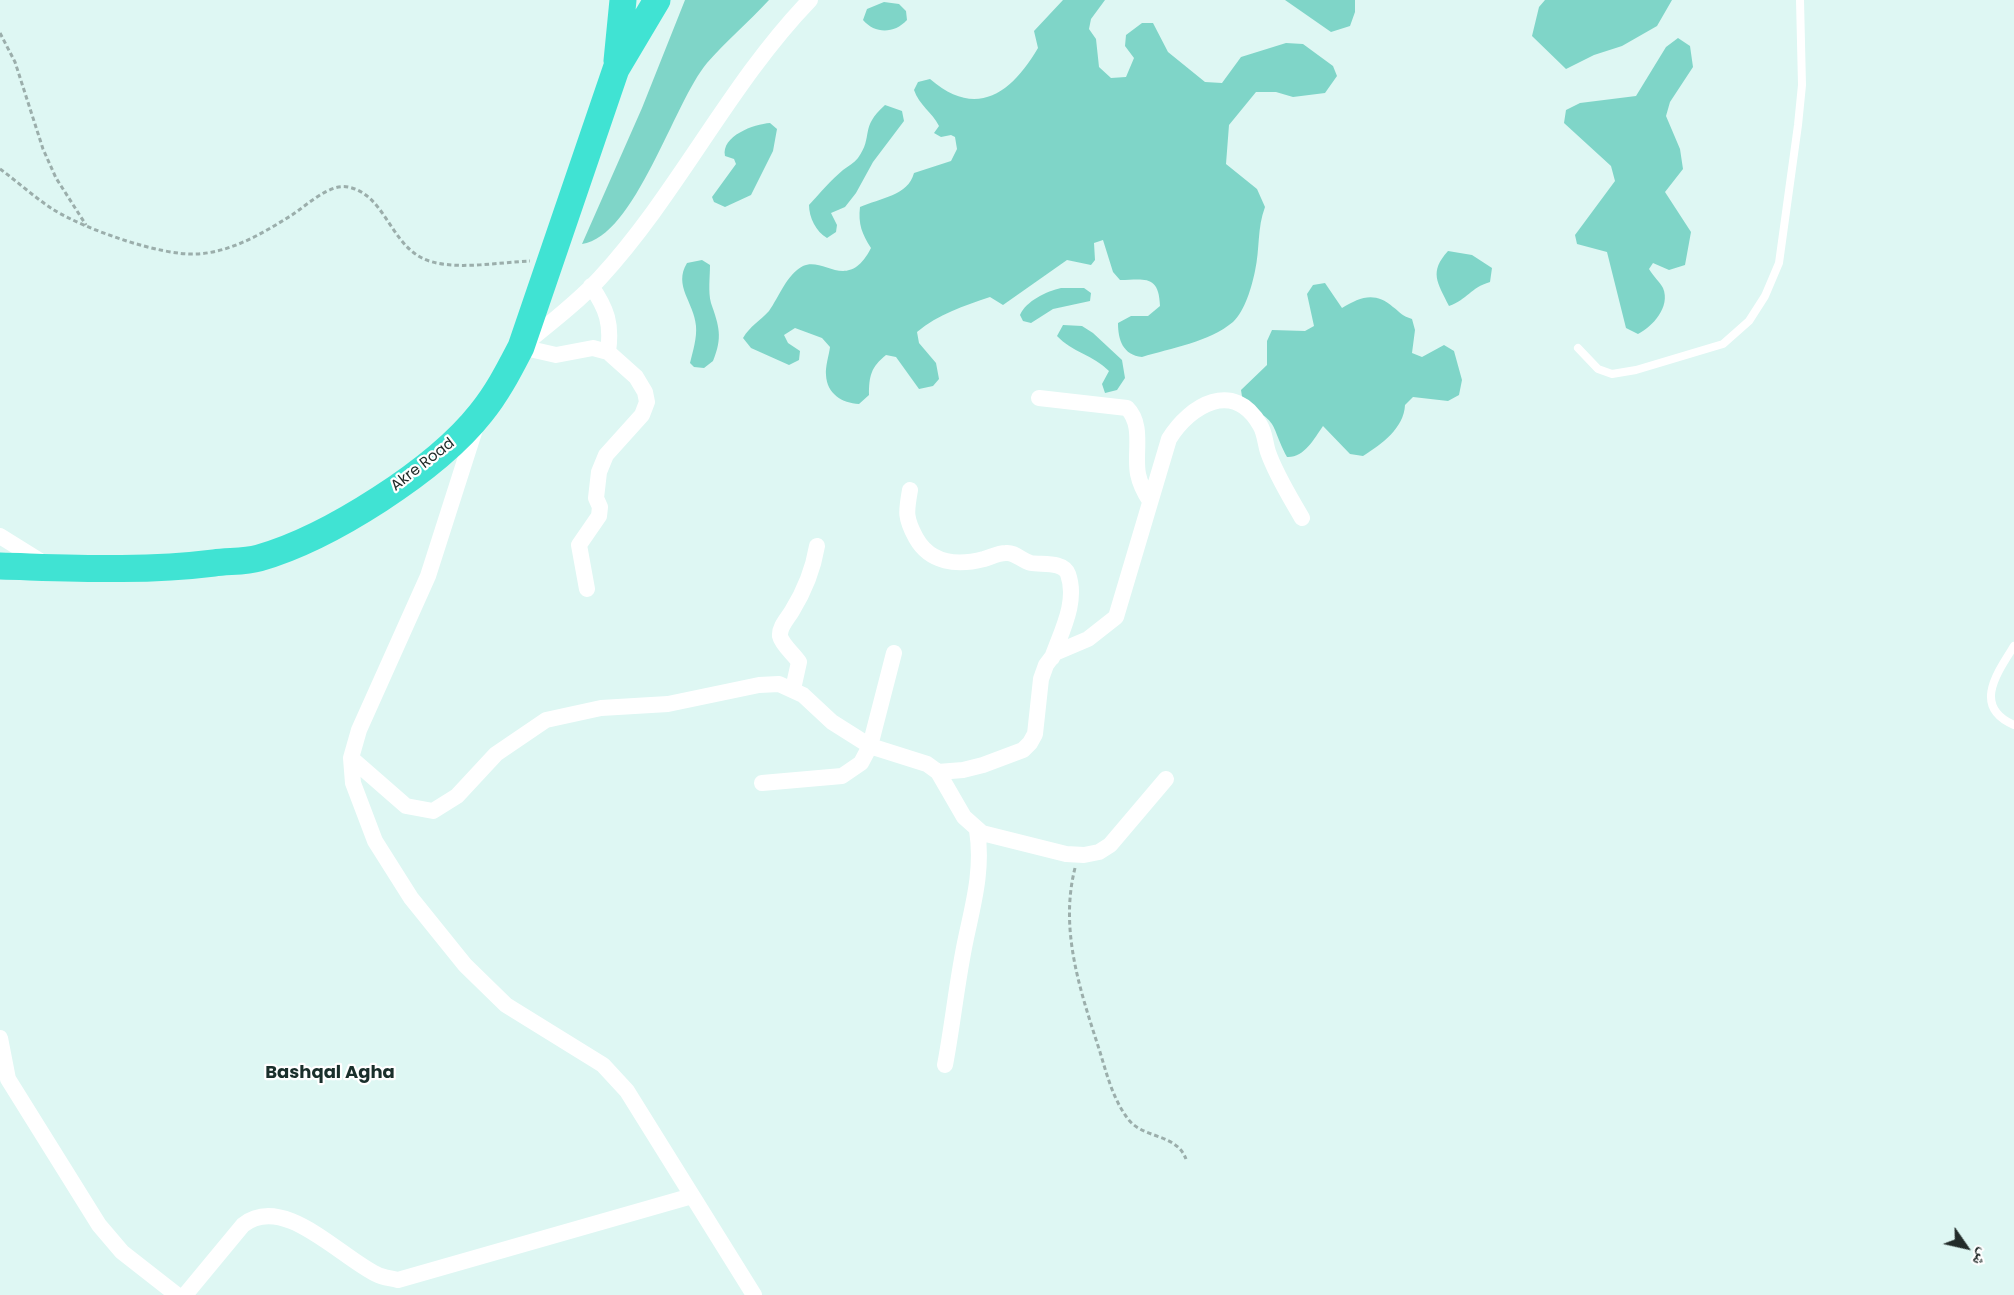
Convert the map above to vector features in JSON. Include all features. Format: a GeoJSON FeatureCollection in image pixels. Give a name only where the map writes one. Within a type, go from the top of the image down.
{"type":"FeatureCollection","features":[{"type":"Feature","properties":{"kind":"highway"},"geometry":{"type":"LineString","coordinates":[[616,69],[623,0]]}},
{"type":"Feature","properties":{"kind":"highway"},"geometry":{"type":"LineString","coordinates":[[616,69],[657,0]]}},
{"type":"Feature","properties":{"kind":"highway","name":"Akre Road"},"geometry":{"type":"LineString","coordinates":[[0,566],[161,570],[258,558],[335,526],[392,490],[448,448],[480,414],[501,386],[521,347],[616,69]]}},
{"type":"Feature","properties":{"kind":"street"},"geometry":{"type":"LineString","coordinates":[[521,347],[591,286],[628,245],[758,61],[810,0]]}},
{"type":"Feature","properties":{"kind":"street"},"geometry":{"type":"LineString","coordinates":[[591,286],[609,318],[611,331],[608,352]]}},
{"type":"Feature","properties":{"kind":"street"},"geometry":{"type":"LineString","coordinates":[[521,347],[556,355],[593,348],[608,352],[636,377],[645,392],[647,402],[642,414],[606,454],[599,472],[596,498],[600,507],[599,516],[579,545],[587,589]]}},
{"type":"Feature","properties":{"kind":"street"},"geometry":{"type":"LineString","coordinates":[[1039,398],[1127,408],[1133,414],[1136,427],[1138,472],[1142,488],[1150,501]]}},
{"type":"Feature","properties":{"kind":"street"},"geometry":{"type":"LineString","coordinates":[[938,772],[963,770],[983,765],[1023,750],[1030,743],[1035,734],[1041,679],[1046,665],[1055,654],[1089,639],[1116,616],[1169,439],[1178,423],[1194,410],[1210,401],[1228,399],[1241,405],[1260,424],[1272,459],[1302,518]]}},
{"type":"Feature","properties":{"kind":"street"},"geometry":{"type":"LineString","coordinates":[[480,414],[428,576],[359,730],[351,758],[353,783],[375,841],[411,898],[465,966],[506,1005],[603,1065],[627,1091],[754,1295]]}},
{"type":"Feature","properties":{"kind":"street"},"geometry":{"type":"LineString","coordinates":[[910,490],[906,512],[909,523],[924,550],[931,556],[955,562],[1011,553],[1029,562],[1056,565],[1065,569],[1069,575],[1070,607],[1052,658]]}},
{"type":"Feature","properties":{"kind":"street"},"geometry":{"type":"LineString","coordinates":[[0,536],[49,567]]}},
{"type":"Feature","properties":{"kind":"street"},"geometry":{"type":"LineString","coordinates":[[794,689],[799,662],[784,643],[780,635],[781,627],[803,592],[814,566],[817,546]]}},
{"type":"Feature","properties":{"kind":"street"},"geometry":{"type":"LineString","coordinates":[[762,783],[842,776],[861,764],[870,746],[894,653]]}},
{"type":"Feature","properties":{"kind":"street"},"geometry":{"type":"LineString","coordinates":[[351,758],[406,806],[433,811],[457,796],[496,754],[546,720],[601,708],[692,701],[759,685],[779,684],[794,689],[848,734],[870,746],[927,764],[938,772],[964,817],[977,830],[1078,855],[1099,852],[1110,845],[1166,779]]}},
{"type":"Feature","properties":{"kind":"street"},"geometry":{"type":"LineString","coordinates":[[945,1065],[966,939],[978,885],[981,850],[977,830]]}},
{"type":"Feature","properties":{"kind":"street"},"geometry":{"type":"LineString","coordinates":[[0,1038],[8,1079],[99,1225],[122,1252],[177,1295]]}},
{"type":"Feature","properties":{"kind":"street"},"geometry":{"type":"LineString","coordinates":[[185,1295],[243,1225],[253,1217],[267,1214],[291,1220],[379,1276],[398,1280],[692,1196]]}},
{"type":"Feature","properties":{"kind":"lane"},"geometry":{"type":"LineString","coordinates":[[1578,348],[1598,369],[1612,374],[1636,370],[1722,344],[1749,321],[1765,296],[1779,263],[1798,125],[1802,85],[1800,0]]}},
{"type":"Feature","properties":{"kind":"lane"},"geometry":{"type":"LineString","coordinates":[[2014,646],[1991,689],[1992,705],[2000,719],[2014,725]]}},
{"type":"Feature","properties":{"kind":"path"},"geometry":{"type":"LineString","coordinates":[[0,33],[15,62],[43,149],[56,178],[87,226]]}},
{"type":"Feature","properties":{"kind":"path"},"geometry":{"type":"LineString","coordinates":[[0,168],[53,210],[87,226],[148,246],[197,254],[257,237],[331,189],[345,186],[369,198],[398,237],[423,259],[462,265],[551,260]]}},
{"type":"Feature","properties":{"kind":"path"},"geometry":{"type":"LineString","coordinates":[[1078,855],[1070,888],[1073,962],[1111,1088],[1130,1121],[1174,1143],[1183,1151],[1186,1160]]}},
{"type":"Feature","properties":{"kind":"green space"},"geometry":{"type":"Polygon","coordinates":[[[685,0],[769,0],[707,63],[694,82],[652,166],[619,218],[601,236],[582,244],[642,108],[685,0]]]}},
{"type":"Feature","properties":{"kind":"green space"},"geometry":{"type":"Polygon","coordinates":[[[1063,0],[1105,0],[1091,19],[1089,29],[1096,39],[1099,67],[1111,78],[1126,77],[1134,58],[1125,46],[1126,35],[1142,23],[1153,23],[1168,52],[1205,82],[1222,83],[1241,57],[1286,43],[1303,44],[1333,66],[1337,76],[1325,93],[1293,97],[1276,92],[1256,92],[1229,125],[1226,164],[1257,189],[1265,207],[1254,277],[1241,312],[1233,322],[1213,335],[1189,344],[1142,357],[1130,353],[1121,341],[1118,323],[1131,316],[1148,316],[1160,306],[1159,296],[1157,288],[1149,281],[1120,280],[1113,272],[1103,240],[1094,243],[1095,260],[1091,265],[1067,260],[1003,305],[990,297],[942,315],[917,332],[919,343],[936,363],[939,379],[933,386],[919,389],[896,357],[886,355],[872,372],[869,395],[859,404],[847,402],[832,392],[827,382],[826,372],[830,347],[822,338],[795,328],[784,335],[788,343],[800,351],[799,360],[789,365],[751,348],[743,338],[769,311],[792,274],[797,270],[811,264],[845,271],[854,268],[862,261],[871,248],[861,229],[860,207],[900,191],[911,181],[914,173],[951,161],[957,149],[955,137],[951,135],[941,137],[934,133],[939,126],[916,95],[914,90],[918,82],[930,79],[962,98],[977,99],[991,96],[1004,89],[1016,78],[1038,48],[1034,31],[1063,0]]]}},
{"type":"Feature","properties":{"kind":"green space"},"geometry":{"type":"Polygon","coordinates":[[[1285,0],[1355,0],[1355,12],[1350,26],[1331,32],[1285,0]]]}},
{"type":"Feature","properties":{"kind":"green space"},"geometry":{"type":"Polygon","coordinates":[[[1545,0],[1672,0],[1657,26],[1622,46],[1594,55],[1566,69],[1532,36],[1539,7],[1545,0]]]}},
{"type":"Feature","properties":{"kind":"green space"},"geometry":{"type":"Polygon","coordinates":[[[884,2],[899,4],[906,11],[907,20],[902,25],[891,30],[879,30],[863,20],[867,9],[884,2]]]}},
{"type":"Feature","properties":{"kind":"green space"},"geometry":{"type":"Polygon","coordinates":[[[1678,38],[1690,46],[1693,67],[1670,102],[1666,116],[1680,149],[1683,169],[1665,192],[1691,232],[1685,265],[1669,270],[1653,263],[1649,269],[1663,288],[1664,302],[1659,316],[1649,327],[1638,334],[1626,328],[1607,252],[1577,244],[1575,235],[1615,181],[1611,166],[1564,123],[1566,110],[1580,103],[1636,96],[1666,47],[1678,38]]]}},
{"type":"Feature","properties":{"kind":"green space"},"geometry":{"type":"Polygon","coordinates":[[[885,105],[902,111],[904,121],[873,162],[856,193],[845,207],[831,213],[837,225],[836,232],[827,238],[814,224],[809,205],[834,178],[858,158],[863,150],[872,120],[885,105]]]}},
{"type":"Feature","properties":{"kind":"green space"},"geometry":{"type":"Polygon","coordinates":[[[770,123],[777,129],[773,151],[751,195],[725,207],[714,202],[712,197],[736,164],[734,159],[725,156],[728,143],[740,132],[770,123]]]}},
{"type":"Feature","properties":{"kind":"green space"},"geometry":{"type":"Polygon","coordinates":[[[1448,251],[1472,255],[1492,268],[1490,282],[1449,306],[1437,277],[1438,265],[1448,251]]]}},
{"type":"Feature","properties":{"kind":"green space"},"geometry":{"type":"Polygon","coordinates":[[[702,260],[710,265],[710,299],[719,332],[713,361],[704,368],[694,367],[690,363],[696,326],[682,279],[687,263],[702,260]]]}},
{"type":"Feature","properties":{"kind":"green space"},"geometry":{"type":"Polygon","coordinates":[[[1325,283],[1342,308],[1355,301],[1374,297],[1412,319],[1415,330],[1412,353],[1422,357],[1444,345],[1454,351],[1462,380],[1459,395],[1448,401],[1413,397],[1405,405],[1401,421],[1391,435],[1363,456],[1350,454],[1323,426],[1303,451],[1287,457],[1269,420],[1243,403],[1241,390],[1267,365],[1267,341],[1272,330],[1305,331],[1314,326],[1307,294],[1313,285],[1325,283]]]}},
{"type":"Feature","properties":{"kind":"green space"},"geometry":{"type":"Polygon","coordinates":[[[1061,288],[1084,288],[1091,293],[1090,301],[1053,309],[1031,323],[1023,321],[1020,315],[1027,305],[1043,294],[1061,288]]]}},
{"type":"Feature","properties":{"kind":"green space"},"geometry":{"type":"Polygon","coordinates":[[[1063,325],[1082,326],[1122,360],[1125,378],[1117,390],[1105,393],[1102,384],[1109,371],[1057,336],[1063,325]]]}},
{"type":"Feature","properties":{"kind":"district","name":"Bashqal Agha"},"geometry":{"type":"Point","coordinates":[330,1073]}}]}
